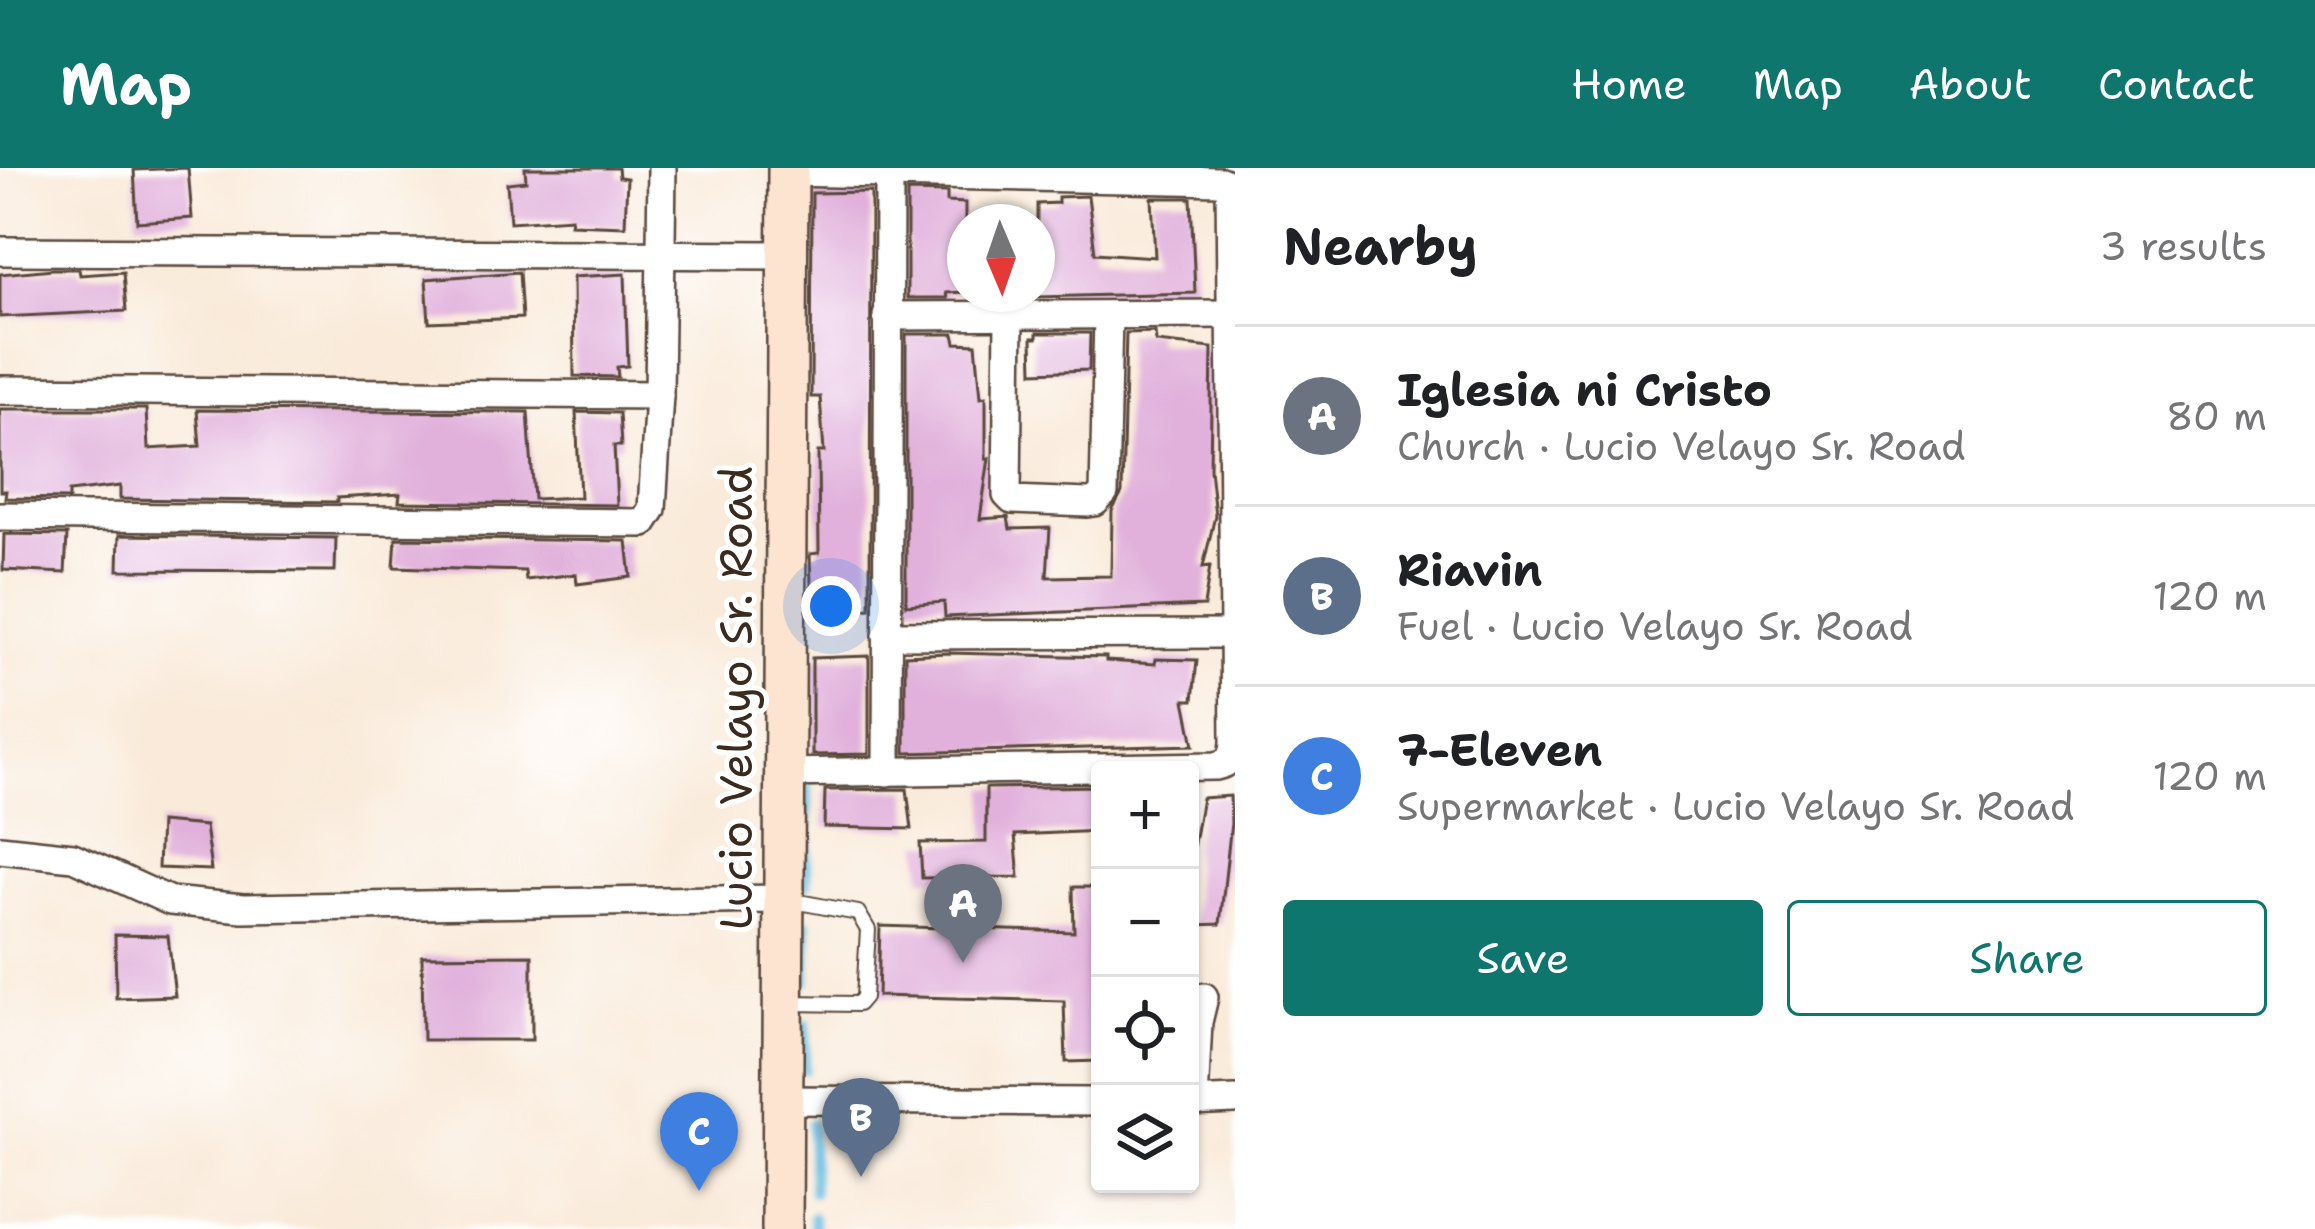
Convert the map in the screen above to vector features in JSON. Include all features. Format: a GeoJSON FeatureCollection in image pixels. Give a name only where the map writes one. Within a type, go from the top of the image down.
{"type":"FeatureCollection","features":[{"type":"Feature","properties":{"kind":"main road","name":"Lucio Velayo Sr. Road"},"geometry":{"type":"LineString","coordinates":[[782,1229],[788,170]]}},
{"type":"Feature","properties":{"kind":"street"},"geometry":{"type":"LineString","coordinates":[[0,516],[643,523],[652,509],[659,395],[662,168]]}},
{"type":"Feature","properties":{"kind":"street"},"geometry":{"type":"LineString","coordinates":[[784,773],[1226,764],[1233,757],[1234,743],[1232,189],[1228,183],[788,170]]}},
{"type":"Feature","properties":{"kind":"street"},"geometry":{"type":"LineString","coordinates":[[887,772],[890,175]]}},
{"type":"Feature","properties":{"kind":"street"},"geometry":{"type":"LineString","coordinates":[[0,251],[788,255]]}},
{"type":"Feature","properties":{"kind":"street"},"geometry":{"type":"LineString","coordinates":[[887,316],[1233,314]]}},
{"type":"Feature","properties":{"kind":"street"},"geometry":{"type":"LineString","coordinates":[[1009,316],[1007,495],[1012,500],[1088,503],[1104,493],[1108,316]]}},
{"type":"Feature","properties":{"kind":"street"},"geometry":{"type":"LineString","coordinates":[[0,390],[659,395]]}},
{"type":"Feature","properties":{"kind":"street"},"geometry":{"type":"LineString","coordinates":[[886,635],[1232,634]]}},
{"type":"Feature","properties":{"kind":"street"},"geometry":{"type":"LineString","coordinates":[[0,849],[73,856],[170,901],[243,908],[783,899]]}},
{"type":"Feature","properties":{"kind":"street"},"geometry":{"type":"LineString","coordinates":[[1193,1085],[1204,997]]}},
{"type":"Feature","properties":{"kind":"street"},"geometry":{"type":"LineString","coordinates":[[781,1100],[1091,1102]]}},
{"type":"Feature","properties":{"kind":"street"},"geometry":{"type":"LineString","coordinates":[[1199,1102],[1235,1100]]}},
{"type":"Feature","properties":{"kind":"lane"},"geometry":{"type":"LineString","coordinates":[[782,1003],[858,1004],[864,997],[868,930],[858,913],[783,899]]}},
{"type":"Feature","properties":{"kind":"building"},"geometry":{"type":"Polygon","coordinates":[[[188,168],[192,218],[137,222],[134,170],[188,168]]]}},
{"type":"Feature","properties":{"kind":"building"},"geometry":{"type":"Polygon","coordinates":[[[525,168],[618,168],[619,177],[627,178],[625,226],[570,224],[571,218],[510,222],[507,183],[526,181],[525,168]]]}},
{"type":"Feature","properties":{"kind":"building"},"geometry":{"type":"Polygon","coordinates":[[[871,192],[870,608],[812,613],[810,554],[819,553],[818,452],[824,452],[820,397],[811,397],[812,193],[871,192]]]}},
{"type":"Feature","properties":{"kind":"building"},"geometry":{"type":"Polygon","coordinates":[[[907,192],[947,193],[947,202],[965,204],[947,204],[947,298],[907,298],[907,192]]]}},
{"type":"Feature","properties":{"kind":"building"},"geometry":{"type":"Polygon","coordinates":[[[1088,196],[1095,253],[1155,257],[1152,198],[1191,198],[1195,293],[1055,297],[1055,204],[1037,204],[1058,203],[1058,197],[1088,196]]]}},
{"type":"Feature","properties":{"kind":"building"},"geometry":{"type":"Polygon","coordinates":[[[79,269],[80,275],[123,272],[126,311],[0,317],[0,274],[79,269]]]}},
{"type":"Feature","properties":{"kind":"building"},"geometry":{"type":"Polygon","coordinates":[[[519,272],[522,318],[429,322],[426,279],[519,272]]]}},
{"type":"Feature","properties":{"kind":"building"},"geometry":{"type":"Polygon","coordinates":[[[625,274],[628,366],[617,367],[618,377],[574,376],[573,277],[625,274]]]}},
{"type":"Feature","properties":{"kind":"building"},"geometry":{"type":"Polygon","coordinates":[[[1155,332],[1156,342],[1212,348],[1210,469],[1215,516],[1203,567],[1210,566],[1204,606],[945,617],[944,602],[906,605],[906,334],[954,334],[956,343],[976,344],[981,397],[986,396],[989,458],[980,519],[1008,517],[1010,529],[1050,528],[1047,577],[1111,576],[1112,511],[1122,493],[1126,333],[1155,332]]]}},
{"type":"Feature","properties":{"kind":"building"},"geometry":{"type":"Polygon","coordinates":[[[1037,333],[1090,333],[1089,370],[1033,372],[1032,338],[1037,333]]]}},
{"type":"Feature","properties":{"kind":"building"},"geometry":{"type":"Polygon","coordinates":[[[0,409],[146,409],[148,449],[200,446],[197,410],[528,412],[534,499],[580,497],[576,412],[619,413],[621,446],[614,446],[617,505],[399,502],[400,494],[337,498],[337,502],[120,499],[120,486],[69,492],[69,499],[5,498],[6,491],[0,491],[0,409]]]}},
{"type":"Feature","properties":{"kind":"building"},"geometry":{"type":"Polygon","coordinates":[[[4,534],[67,535],[65,573],[3,570],[4,534]]]}},
{"type":"Feature","properties":{"kind":"building"},"geometry":{"type":"Polygon","coordinates":[[[119,535],[336,538],[335,571],[118,570],[119,535]]]}},
{"type":"Feature","properties":{"kind":"building"},"geometry":{"type":"Polygon","coordinates":[[[396,538],[627,541],[631,577],[577,584],[576,574],[526,580],[525,571],[394,567],[396,538]]]}},
{"type":"Feature","properties":{"kind":"building"},"geometry":{"type":"Polygon","coordinates":[[[905,655],[1106,657],[1106,661],[1155,664],[1156,659],[1197,660],[1193,700],[1185,700],[1194,745],[905,753],[905,655]]]}},
{"type":"Feature","properties":{"kind":"building"},"geometry":{"type":"Polygon","coordinates":[[[869,656],[869,754],[812,755],[812,658],[869,656]]]}},
{"type":"Feature","properties":{"kind":"building"},"geometry":{"type":"Polygon","coordinates":[[[1091,786],[1091,831],[1015,835],[1019,877],[922,878],[920,843],[986,842],[986,788],[1091,786]]]}},
{"type":"Feature","properties":{"kind":"building"},"geometry":{"type":"Polygon","coordinates":[[[907,789],[912,829],[824,827],[825,790],[907,789]]]}},
{"type":"Feature","properties":{"kind":"building"},"geometry":{"type":"Polygon","coordinates":[[[1230,796],[1220,924],[1199,925],[1202,798],[1230,796]]]}},
{"type":"Feature","properties":{"kind":"building"},"geometry":{"type":"Polygon","coordinates":[[[160,822],[205,826],[211,870],[158,868],[160,822]]]}},
{"type":"Feature","properties":{"kind":"building"},"geometry":{"type":"Polygon","coordinates":[[[1073,887],[1091,887],[1091,1061],[1066,1062],[1064,1001],[878,996],[880,926],[1074,932],[1073,887]]]}},
{"type":"Feature","properties":{"kind":"building"},"geometry":{"type":"Polygon","coordinates":[[[115,935],[168,936],[175,996],[116,998],[115,935]]]}},
{"type":"Feature","properties":{"kind":"building"},"geometry":{"type":"Polygon","coordinates":[[[532,955],[532,1040],[423,1040],[422,956],[532,955]]]}},
{"type":"Feature","properties":{"kind":"waterway"},"geometry":{"type":"LineString","coordinates":[[803,775],[808,790],[807,885]]}},
{"type":"Feature","properties":{"kind":"waterway"},"geometry":{"type":"LineString","coordinates":[[806,982],[807,924]]}},
{"type":"Feature","properties":{"kind":"waterway"},"geometry":{"type":"LineString","coordinates":[[805,1070],[806,1024]]}},
{"type":"Feature","properties":{"kind":"waterway"},"geometry":{"type":"LineString","coordinates":[[811,1123],[813,1192]]}},
{"type":"Feature","properties":{"kind":"waterway"},"geometry":{"type":"LineString","coordinates":[[813,1217],[814,1229]]}},
{"type":"Feature","properties":{"kind":"place","name":"Iglesia ni Cristo"},"geometry":{"type":"Point","coordinates":[963,963]}},
{"type":"Feature","properties":{"kind":"place","name":"Riavin"},"geometry":{"type":"Point","coordinates":[861,1177]}},
{"type":"Feature","properties":{"kind":"place","name":"7-Eleven"},"geometry":{"type":"Point","coordinates":[699,1191]}}]}
